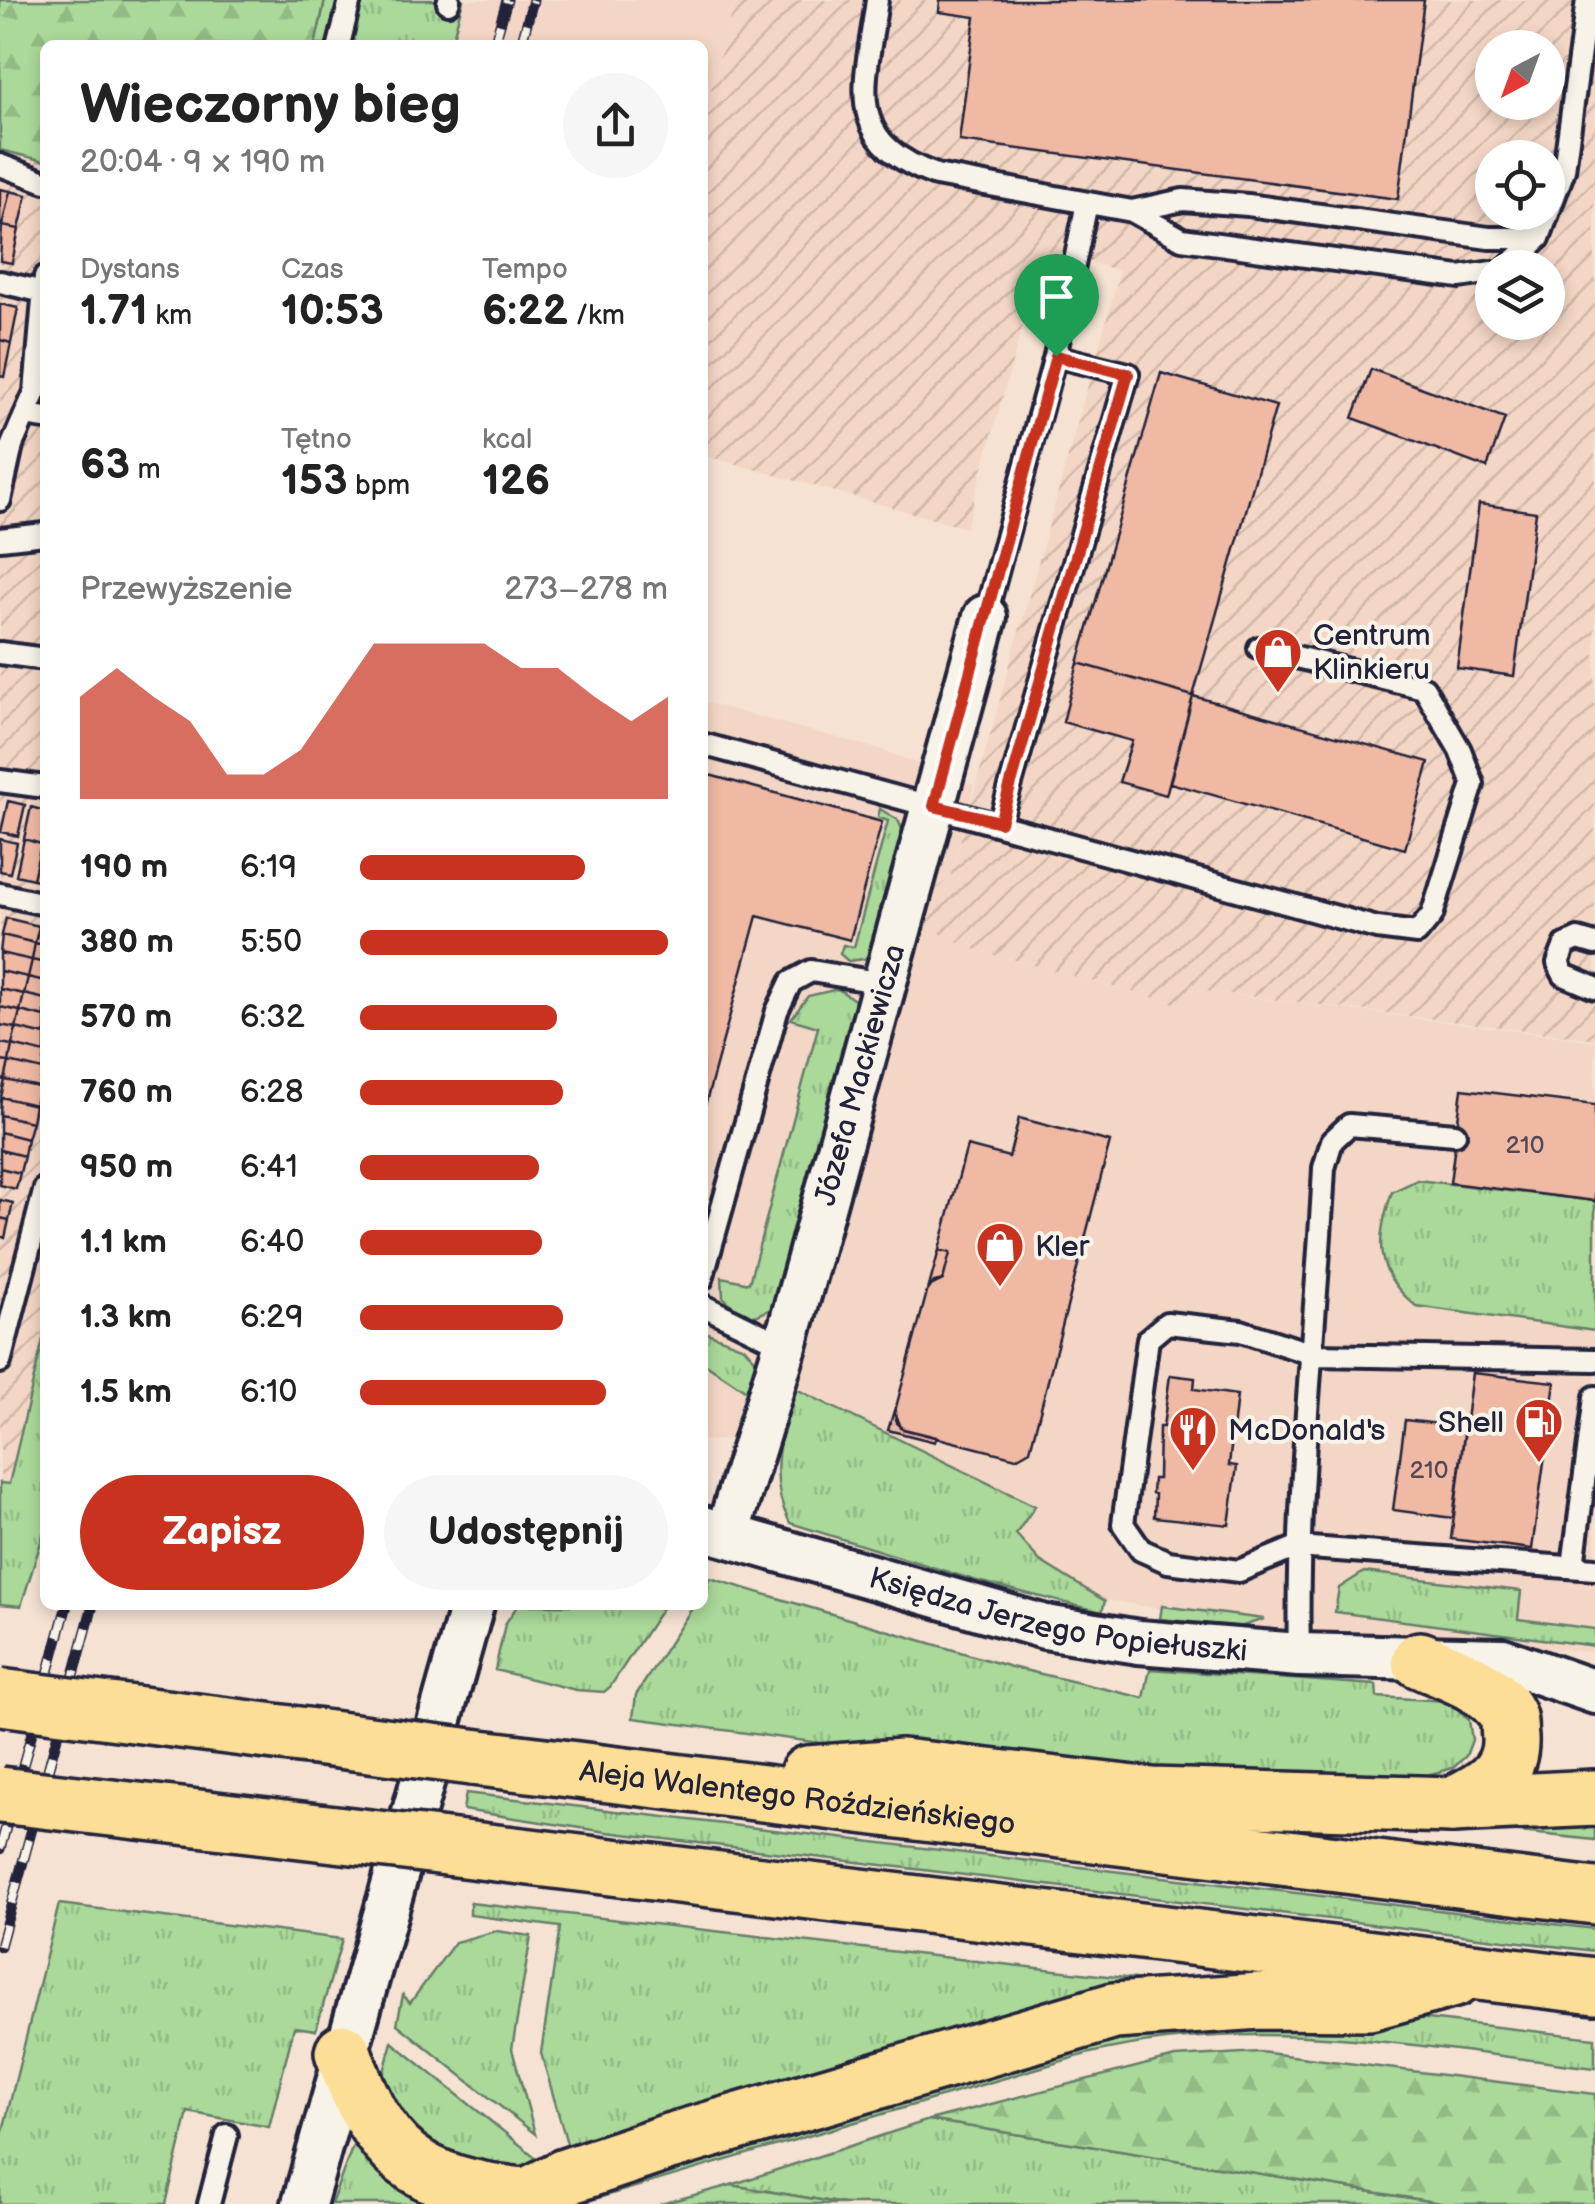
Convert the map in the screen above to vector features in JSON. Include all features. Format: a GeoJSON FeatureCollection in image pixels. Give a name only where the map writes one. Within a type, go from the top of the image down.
{"type":"FeatureCollection","features":[{"type":"Feature","properties":{"kind":"highway"},"geometry":{"type":"LineString","coordinates":[[1420,1660],[1488,1694],[1508,1715],[1510,1750],[1502,1772],[1485,1789],[1452,1805]]}},
{"type":"Feature","properties":{"kind":"highway"},"geometry":{"type":"LineString","coordinates":[[0,1677],[103,1710]]}},
{"type":"Feature","properties":{"kind":"highway","name":"Aleja Walentego Roździeńskiego"},"geometry":{"type":"LineString","coordinates":[[0,1697],[1595,1896]]}},
{"type":"Feature","properties":{"kind":"highway"},"geometry":{"type":"LineString","coordinates":[[690,1783],[902,1767],[1152,1796],[1452,1805],[1595,1798]]}},
{"type":"Feature","properties":{"kind":"highway"},"geometry":{"type":"LineString","coordinates":[[0,1794],[1595,1986]]}},
{"type":"Feature","properties":{"kind":"highway"},"geometry":{"type":"LineString","coordinates":[[344,2052],[363,2108],[388,2142],[424,2174],[470,2190],[518,2200],[669,2142],[1114,2011],[1260,2001],[1369,2002],[1482,1972]]}},
{"type":"Feature","properties":{"kind":"street","name":"Józefa Mackiewicza"},"geometry":{"type":"LineString","coordinates":[[715,1531],[785,1346],[985,617]]}},
{"type":"Feature","properties":{"kind":"street","name":"Księdza Jerzego Popiełuszki"},"geometry":{"type":"LineString","coordinates":[[715,1531],[1045,1627],[1139,1642],[1420,1660]]}},
{"type":"Feature","properties":{"kind":"street"},"geometry":{"type":"LineString","coordinates":[[304,2204],[471,1610]]}},
{"type":"Feature","properties":{"kind":"street"},"geometry":{"type":"LineString","coordinates":[[1420,1660],[1503,1660],[1595,1692]]}},
{"type":"Feature","properties":{"kind":"lane"},"geometry":{"type":"LineString","coordinates":[[340,40],[350,0]]}},
{"type":"Feature","properties":{"kind":"lane"},"geometry":{"type":"LineString","coordinates":[[877,0],[866,114],[881,146],[906,164],[936,175],[1132,212],[1182,239],[1459,277],[1475,275]]}},
{"type":"Feature","properties":{"kind":"lane"},"geometry":{"type":"LineString","coordinates":[[1526,250],[1539,238],[1564,170],[1587,0]]}},
{"type":"Feature","properties":{"kind":"lane"},"geometry":{"type":"LineString","coordinates":[[0,165],[40,180]]}},
{"type":"Feature","properties":{"kind":"lane"},"geometry":{"type":"LineString","coordinates":[[1132,212],[1183,200],[1248,205],[1489,238],[1539,238]]}},
{"type":"Feature","properties":{"kind":"lane"},"geometry":{"type":"LineString","coordinates":[[985,617],[1056,356],[1087,203]]}},
{"type":"Feature","properties":{"kind":"lane"},"geometry":{"type":"LineString","coordinates":[[0,282],[40,291]]}},
{"type":"Feature","properties":{"kind":"lane"},"geometry":{"type":"LineString","coordinates":[[1000,822],[1128,374],[1056,356]]}},
{"type":"Feature","properties":{"kind":"lane"},"geometry":{"type":"LineString","coordinates":[[0,500],[22,422],[40,391]]}},
{"type":"Feature","properties":{"kind":"lane"},"geometry":{"type":"LineString","coordinates":[[0,538],[40,534]]}},
{"type":"Feature","properties":{"kind":"lane"},"geometry":{"type":"LineString","coordinates":[[708,746],[1000,822],[1377,928],[1417,932],[1432,915],[1472,784],[1460,750],[1424,688],[1259,648]]}},
{"type":"Feature","properties":{"kind":"lane"},"geometry":{"type":"LineString","coordinates":[[0,653],[40,658]]}},
{"type":"Feature","properties":{"kind":"lane"},"geometry":{"type":"LineString","coordinates":[[0,780],[40,786]]}},
{"type":"Feature","properties":{"kind":"lane"},"geometry":{"type":"LineString","coordinates":[[0,894],[40,903]]}},
{"type":"Feature","properties":{"kind":"lane"},"geometry":{"type":"LineString","coordinates":[[1595,944],[1578,938],[1566,944],[1558,963],[1564,975],[1595,988]]}},
{"type":"Feature","properties":{"kind":"lane"},"geometry":{"type":"LineString","coordinates":[[708,1258],[777,1011],[791,982],[811,971],[848,974],[883,983]]}},
{"type":"Feature","properties":{"kind":"lane"},"geometry":{"type":"LineString","coordinates":[[1298,1655],[1296,1546],[1315,1356],[1324,1168],[1332,1141],[1349,1125],[1365,1124],[1455,1134]]}},
{"type":"Feature","properties":{"kind":"lane"},"geometry":{"type":"LineString","coordinates":[[0,1362],[40,1207]]}},
{"type":"Feature","properties":{"kind":"lane"},"geometry":{"type":"LineString","coordinates":[[708,1308],[785,1346]]}},
{"type":"Feature","properties":{"kind":"lane"},"geometry":{"type":"LineString","coordinates":[[1595,1360],[1315,1356],[1241,1331],[1168,1322],[1148,1338],[1124,1524],[1141,1550],[1168,1562],[1239,1571],[1296,1546],[1595,1569]]}},
{"type":"Feature","properties":{"kind":"lane"},"geometry":{"type":"LineString","coordinates":[[1573,1566],[1595,1397]]}},
{"type":"Feature","properties":{"kind":"lane"},"geometry":{"type":"LineString","coordinates":[[210,2204],[226,2135]]}},
{"type":"Feature","properties":{"kind":"shaded area"},"geometry":{"type":"Polygon","coordinates":[[[347,0],[735,0],[708,100],[708,40],[339,40],[347,0]]]}},
{"type":"Feature","properties":{"kind":"shaded area"},"geometry":{"type":"Polygon","coordinates":[[[735,0],[1595,0],[1595,1039],[1189,989],[1181,1005],[966,947],[926,926],[937,888],[950,878],[1120,271],[1044,249],[966,528],[708,456],[708,100],[735,0]]]}},
{"type":"Feature","properties":{"kind":"shaded area"},"geometry":{"type":"Polygon","coordinates":[[[0,150],[40,160],[40,1352],[8,1485],[0,1483],[0,150]]]}},
{"type":"Feature","properties":{"kind":"shaded area"},"geometry":{"type":"Polygon","coordinates":[[[708,703],[882,750],[974,785],[950,879],[966,947],[1181,1005],[1188,989],[1595,1041],[1595,1652],[1287,1631],[1033,1587],[736,1439],[708,1441],[708,703]]]}},
{"type":"Feature","properties":{"kind":"green space"},"geometry":{"type":"Polygon","coordinates":[[[0,0],[325,0],[316,40],[40,40],[40,160],[0,150],[0,0]]]}},
{"type":"Feature","properties":{"kind":"green space"},"geometry":{"type":"Polygon","coordinates":[[[325,0],[463,0],[452,40],[316,40],[325,0]]]}},
{"type":"Feature","properties":{"kind":"green space"},"geometry":{"type":"Polygon","coordinates":[[[880,809],[898,820],[905,836],[872,953],[864,959],[848,961],[840,954],[843,945],[854,947],[888,821],[878,817],[880,809]]]}},
{"type":"Feature","properties":{"kind":"green space"},"geometry":{"type":"Polygon","coordinates":[[[838,989],[859,1003],[775,1307],[756,1316],[737,1311],[723,1297],[722,1277],[749,1283],[818,1027],[791,1019],[808,996],[838,989]]]}},
{"type":"Feature","properties":{"kind":"green space"},"geometry":{"type":"Polygon","coordinates":[[[1417,1180],[1595,1201],[1595,1331],[1416,1306],[1385,1268],[1381,1241],[1392,1192],[1417,1180]]]}},
{"type":"Feature","properties":{"kind":"green space"},"geometry":{"type":"Polygon","coordinates":[[[708,1333],[744,1347],[758,1363],[754,1396],[708,1365],[708,1333]]]}},
{"type":"Feature","properties":{"kind":"green space"},"geometry":{"type":"Polygon","coordinates":[[[40,1352],[40,1545],[21,1606],[0,1604],[0,1483],[9,1484],[40,1352]]]}},
{"type":"Feature","properties":{"kind":"green space"},"geometry":{"type":"Polygon","coordinates":[[[790,1386],[1035,1506],[1016,1534],[1040,1561],[1105,1601],[1102,1612],[977,1581],[790,1523],[777,1472],[790,1386]]]}},
{"type":"Feature","properties":{"kind":"green space"},"geometry":{"type":"Polygon","coordinates":[[[1364,1572],[1521,1591],[1518,1619],[1595,1629],[1595,1646],[1335,1612],[1339,1588],[1364,1572]]]}},
{"type":"Feature","properties":{"kind":"green space"},"geometry":{"type":"Polygon","coordinates":[[[710,1578],[1011,1667],[1144,1698],[1150,1669],[1376,1685],[1377,1697],[1449,1701],[1469,1720],[1472,1740],[1466,1756],[1453,1768],[1386,1786],[1017,1769],[633,1718],[636,1695],[691,1610],[708,1610],[710,1578]]]}},
{"type":"Feature","properties":{"kind":"green space"},"geometry":{"type":"Polygon","coordinates":[[[1162,1606],[1264,1619],[1240,1627],[1160,1619],[1162,1606]]]}},
{"type":"Feature","properties":{"kind":"green space"},"geometry":{"type":"Polygon","coordinates":[[[515,1610],[661,1610],[604,1692],[576,1690],[495,1670],[505,1624],[515,1610]]]}},
{"type":"Feature","properties":{"kind":"green space"},"geometry":{"type":"Polygon","coordinates":[[[466,1793],[1595,1929],[1595,1951],[607,1832],[463,1810],[466,1793]]]}},
{"type":"Feature","properties":{"kind":"green space"},"geometry":{"type":"Polygon","coordinates":[[[1595,1815],[1595,1840],[1415,1821],[1595,1815]]]}},
{"type":"Feature","properties":{"kind":"green space"},"geometry":{"type":"Polygon","coordinates":[[[470,1903],[1160,1982],[570,2154],[541,2053],[560,1927],[470,1915],[470,1903]]]}},
{"type":"Feature","properties":{"kind":"green space"},"geometry":{"type":"Polygon","coordinates":[[[59,1904],[342,1939],[316,2030],[294,2027],[269,2127],[188,2112],[166,2204],[0,2204],[0,2143],[59,1904]]]}},
{"type":"Feature","properties":{"kind":"green space"},"geometry":{"type":"Polygon","coordinates":[[[496,1931],[531,1936],[512,2049],[535,2134],[397,2024],[403,1995],[410,2003],[455,1942],[496,1931]]]}},
{"type":"Feature","properties":{"kind":"green space"},"geometry":{"type":"Polygon","coordinates":[[[1401,2016],[1595,2038],[1595,2068],[1340,2038],[1212,2036],[1149,2042],[1086,2054],[588,2201],[584,2189],[1137,2030],[1401,2016]]]}},
{"type":"Feature","properties":{"kind":"green space"},"geometry":{"type":"Polygon","coordinates":[[[392,2042],[544,2164],[519,2173],[450,2170],[379,2091],[392,2042]]]}},
{"type":"Feature","properties":{"kind":"green space"},"geometry":{"type":"Polygon","coordinates":[[[1260,2052],[1595,2094],[1595,2204],[1447,2204],[929,2120],[1175,2057],[1260,2052]]]}},
{"type":"Feature","properties":{"kind":"green space"},"geometry":{"type":"Polygon","coordinates":[[[929,2120],[1447,2204],[844,2204],[731,2185],[929,2120]]]}},
{"type":"Feature","properties":{"kind":"green space"},"geometry":{"type":"Polygon","coordinates":[[[357,2135],[463,2204],[331,2204],[357,2135]]]}},
{"type":"Feature","properties":{"kind":"green space"},"geometry":{"type":"Polygon","coordinates":[[[731,2185],[844,2204],[661,2204],[731,2185]]]}},
{"type":"Feature","properties":{"kind":"building"},"geometry":{"type":"Polygon","coordinates":[[[940,0],[1424,0],[1398,199],[959,141],[975,17],[939,12],[940,0]]]}},
{"type":"Feature","properties":{"kind":"building"},"geometry":{"type":"Polygon","coordinates":[[[0,189],[10,191],[2,226],[0,225],[0,189]]]}},
{"type":"Feature","properties":{"kind":"building"},"geometry":{"type":"Polygon","coordinates":[[[10,191],[27,195],[19,229],[2,226],[10,191]]]}},
{"type":"Feature","properties":{"kind":"building"},"geometry":{"type":"Polygon","coordinates":[[[2,226],[19,229],[12,263],[0,261],[2,226]]]}},
{"type":"Feature","properties":{"kind":"building"},"geometry":{"type":"Polygon","coordinates":[[[0,304],[18,308],[11,343],[0,340],[0,304]]]}},
{"type":"Feature","properties":{"kind":"building"},"geometry":{"type":"Polygon","coordinates":[[[0,340],[11,343],[4,377],[0,376],[0,340]]]}},
{"type":"Feature","properties":{"kind":"building"},"geometry":{"type":"Polygon","coordinates":[[[1371,369],[1505,418],[1487,468],[1353,418],[1371,369]]]}},
{"type":"Feature","properties":{"kind":"building"},"geometry":{"type":"Polygon","coordinates":[[[1161,373],[1276,406],[1193,696],[1078,663],[1161,373]]]}},
{"type":"Feature","properties":{"kind":"building"},"geometry":{"type":"Polygon","coordinates":[[[1479,504],[1536,512],[1514,676],[1457,668],[1479,504]]]}},
{"type":"Feature","properties":{"kind":"building"},"geometry":{"type":"Polygon","coordinates":[[[1078,663],[1193,696],[1166,795],[1119,782],[1132,741],[1063,722],[1078,663]]]}},
{"type":"Feature","properties":{"kind":"building"},"geometry":{"type":"Polygon","coordinates":[[[1193,696],[1429,762],[1405,849],[1170,783],[1193,696]]]}},
{"type":"Feature","properties":{"kind":"building"},"geometry":{"type":"Polygon","coordinates":[[[708,775],[882,822],[850,940],[757,916],[708,1095],[708,775]]]}},
{"type":"Feature","properties":{"kind":"building"},"geometry":{"type":"Polygon","coordinates":[[[8,801],[25,805],[18,836],[1,832],[8,801]]]}},
{"type":"Feature","properties":{"kind":"building"},"geometry":{"type":"Polygon","coordinates":[[[31,807],[40,810],[40,844],[24,839],[31,807]]]}},
{"type":"Feature","properties":{"kind":"building"},"geometry":{"type":"Polygon","coordinates":[[[0,839],[17,843],[10,873],[0,871],[0,839]]]}},
{"type":"Feature","properties":{"kind":"building"},"geometry":{"type":"Polygon","coordinates":[[[24,839],[40,844],[33,879],[16,875],[24,839]]]}},
{"type":"Feature","properties":{"kind":"building"},"geometry":{"type":"Polygon","coordinates":[[[40,848],[40,881],[33,879],[40,848]]]}},
{"type":"Feature","properties":{"kind":"building"},"geometry":{"type":"Polygon","coordinates":[[[6,918],[39,926],[35,943],[2,935],[6,918]]]}},
{"type":"Feature","properties":{"kind":"building"},"geometry":{"type":"Polygon","coordinates":[[[2,935],[35,943],[32,960],[0,953],[2,935]]]}},
{"type":"Feature","properties":{"kind":"building"},"geometry":{"type":"Polygon","coordinates":[[[35,943],[40,944],[40,962],[32,960],[35,943]]]}},
{"type":"Feature","properties":{"kind":"building"},"geometry":{"type":"Polygon","coordinates":[[[0,953],[32,960],[28,977],[0,971],[0,953]]]}},
{"type":"Feature","properties":{"kind":"building"},"geometry":{"type":"Polygon","coordinates":[[[32,960],[40,962],[40,980],[28,977],[32,960]]]}},
{"type":"Feature","properties":{"kind":"building"},"geometry":{"type":"Polygon","coordinates":[[[0,971],[28,977],[24,994],[0,989],[0,971]]]}},
{"type":"Feature","properties":{"kind":"building"},"geometry":{"type":"Polygon","coordinates":[[[28,977],[40,980],[40,998],[24,994],[28,977]]]}},
{"type":"Feature","properties":{"kind":"building"},"geometry":{"type":"Polygon","coordinates":[[[0,989],[24,994],[20,1011],[0,1007],[0,989]]]}},
{"type":"Feature","properties":{"kind":"building"},"geometry":{"type":"Polygon","coordinates":[[[24,994],[40,998],[40,1016],[20,1011],[24,994]]]}},
{"type":"Feature","properties":{"kind":"building"},"geometry":{"type":"Polygon","coordinates":[[[0,1007],[20,1011],[16,1028],[0,1025],[0,1007]]]}},
{"type":"Feature","properties":{"kind":"building"},"geometry":{"type":"Polygon","coordinates":[[[20,1011],[40,1016],[40,1034],[16,1028],[20,1011]]]}},
{"type":"Feature","properties":{"kind":"building"},"geometry":{"type":"Polygon","coordinates":[[[0,1025],[16,1028],[12,1045],[0,1043],[0,1025]]]}},
{"type":"Feature","properties":{"kind":"building"},"geometry":{"type":"Polygon","coordinates":[[[16,1028],[40,1034],[40,1052],[12,1045],[16,1028]]]}},
{"type":"Feature","properties":{"kind":"building"},"geometry":{"type":"Polygon","coordinates":[[[0,1043],[12,1045],[9,1062],[0,1061],[0,1043]]]}},
{"type":"Feature","properties":{"kind":"building"},"geometry":{"type":"Polygon","coordinates":[[[12,1045],[40,1052],[40,1069],[9,1062],[12,1045]]]}},
{"type":"Feature","properties":{"kind":"building"},"geometry":{"type":"Polygon","coordinates":[[[0,1061],[9,1062],[5,1080],[0,1079],[0,1061]]]}},
{"type":"Feature","properties":{"kind":"building"},"geometry":{"type":"Polygon","coordinates":[[[9,1062],[40,1069],[39,1087],[5,1080],[9,1062]]]}},
{"type":"Feature","properties":{"kind":"building"},"geometry":{"type":"Polygon","coordinates":[[[5,1080],[39,1087],[35,1105],[1,1097],[5,1080]]]}},
{"type":"Feature","properties":{"kind":"building"},"geometry":{"type":"Polygon","coordinates":[[[1462,1089],[1595,1105],[1595,1201],[1450,1183],[1462,1089]]]}},
{"type":"Feature","properties":{"kind":"building"},"geometry":{"type":"Polygon","coordinates":[[[1,1097],[35,1105],[32,1122],[0,1115],[1,1097]]]}},
{"type":"Feature","properties":{"kind":"building"},"geometry":{"type":"Polygon","coordinates":[[[0,1115],[32,1122],[27,1139],[0,1132],[0,1115]]]}},
{"type":"Feature","properties":{"kind":"building","name":"Kler"},"geometry":{"type":"Polygon","coordinates":[[[1019,1118],[1110,1142],[1030,1450],[1016,1458],[903,1429],[896,1423],[895,1411],[927,1292],[934,1282],[943,1280],[950,1253],[939,1250],[967,1146],[1009,1157],[1019,1118]]]}},
{"type":"Feature","properties":{"kind":"building"},"geometry":{"type":"Polygon","coordinates":[[[0,1132],[27,1139],[24,1156],[0,1150],[0,1132]]]}},
{"type":"Feature","properties":{"kind":"building"},"geometry":{"type":"Polygon","coordinates":[[[0,1150],[24,1156],[20,1173],[0,1168],[0,1150]]]}},
{"type":"Feature","properties":{"kind":"building"},"geometry":{"type":"Polygon","coordinates":[[[0,1168],[20,1173],[16,1189],[0,1185],[0,1168]]]}},
{"type":"Feature","properties":{"kind":"building"},"geometry":{"type":"Polygon","coordinates":[[[0,1200],[13,1203],[9,1220],[0,1218],[0,1200]]]}},
{"type":"Feature","properties":{"kind":"building"},"geometry":{"type":"Polygon","coordinates":[[[0,1218],[9,1220],[5,1238],[0,1236],[0,1218]]]}},
{"type":"Feature","properties":{"kind":"building"},"geometry":{"type":"Polygon","coordinates":[[[939,1250],[950,1253],[943,1280],[929,1287],[939,1250]]]}},
{"type":"Feature","properties":{"kind":"building"},"geometry":{"type":"Polygon","coordinates":[[[1472,1373],[1555,1382],[1532,1549],[1451,1539],[1472,1373]]]}},
{"type":"Feature","properties":{"kind":"building"},"geometry":{"type":"Polygon","coordinates":[[[1170,1375],[1195,1378],[1194,1389],[1237,1395],[1229,1465],[1237,1466],[1229,1525],[1154,1517],[1153,1479],[1158,1479],[1159,1427],[1163,1427],[1170,1375]]]}},
{"type":"Feature","properties":{"kind":"building"},"geometry":{"type":"Polygon","coordinates":[[[894,1411],[900,1428],[936,1437],[935,1442],[888,1430],[894,1411]]]}},
{"type":"Feature","properties":{"kind":"building"},"geometry":{"type":"Polygon","coordinates":[[[1405,1420],[1465,1427],[1453,1518],[1393,1510],[1405,1420]]]}},
{"type":"Feature","properties":{"kind":"railway"},"geometry":{"type":"LineString","coordinates":[[495,40],[507,0]]}},
{"type":"Feature","properties":{"kind":"railway"},"geometry":{"type":"LineString","coordinates":[[522,40],[533,0]]}},
{"type":"Feature","properties":{"kind":"railway"},"geometry":{"type":"LineString","coordinates":[[0,1849],[66,1610]]}},
{"type":"Feature","properties":{"kind":"railway"},"geometry":{"type":"LineString","coordinates":[[0,1946],[92,1610]]}},
{"type":"Feature","properties":{"kind":"place","name":"Centrum Klinkieru"},"geometry":{"type":"Point","coordinates":[1278,694]}},
{"type":"Feature","properties":{"kind":"place","name":"Kler"},"geometry":{"type":"Point","coordinates":[1000,1288]}},
{"type":"Feature","properties":{"kind":"place","name":"Shell"},"geometry":{"type":"Point","coordinates":[1539,1464]}},
{"type":"Feature","properties":{"kind":"place","name":"McDonald's"},"geometry":{"type":"Point","coordinates":[1193,1472]}},
{"type":"Feature","properties":{"kind":"route"},"geometry":{"type":"LineString","coordinates":[[1056,356],[1128,374],[1000,822],[934,806],[1056,356]]}}]}
